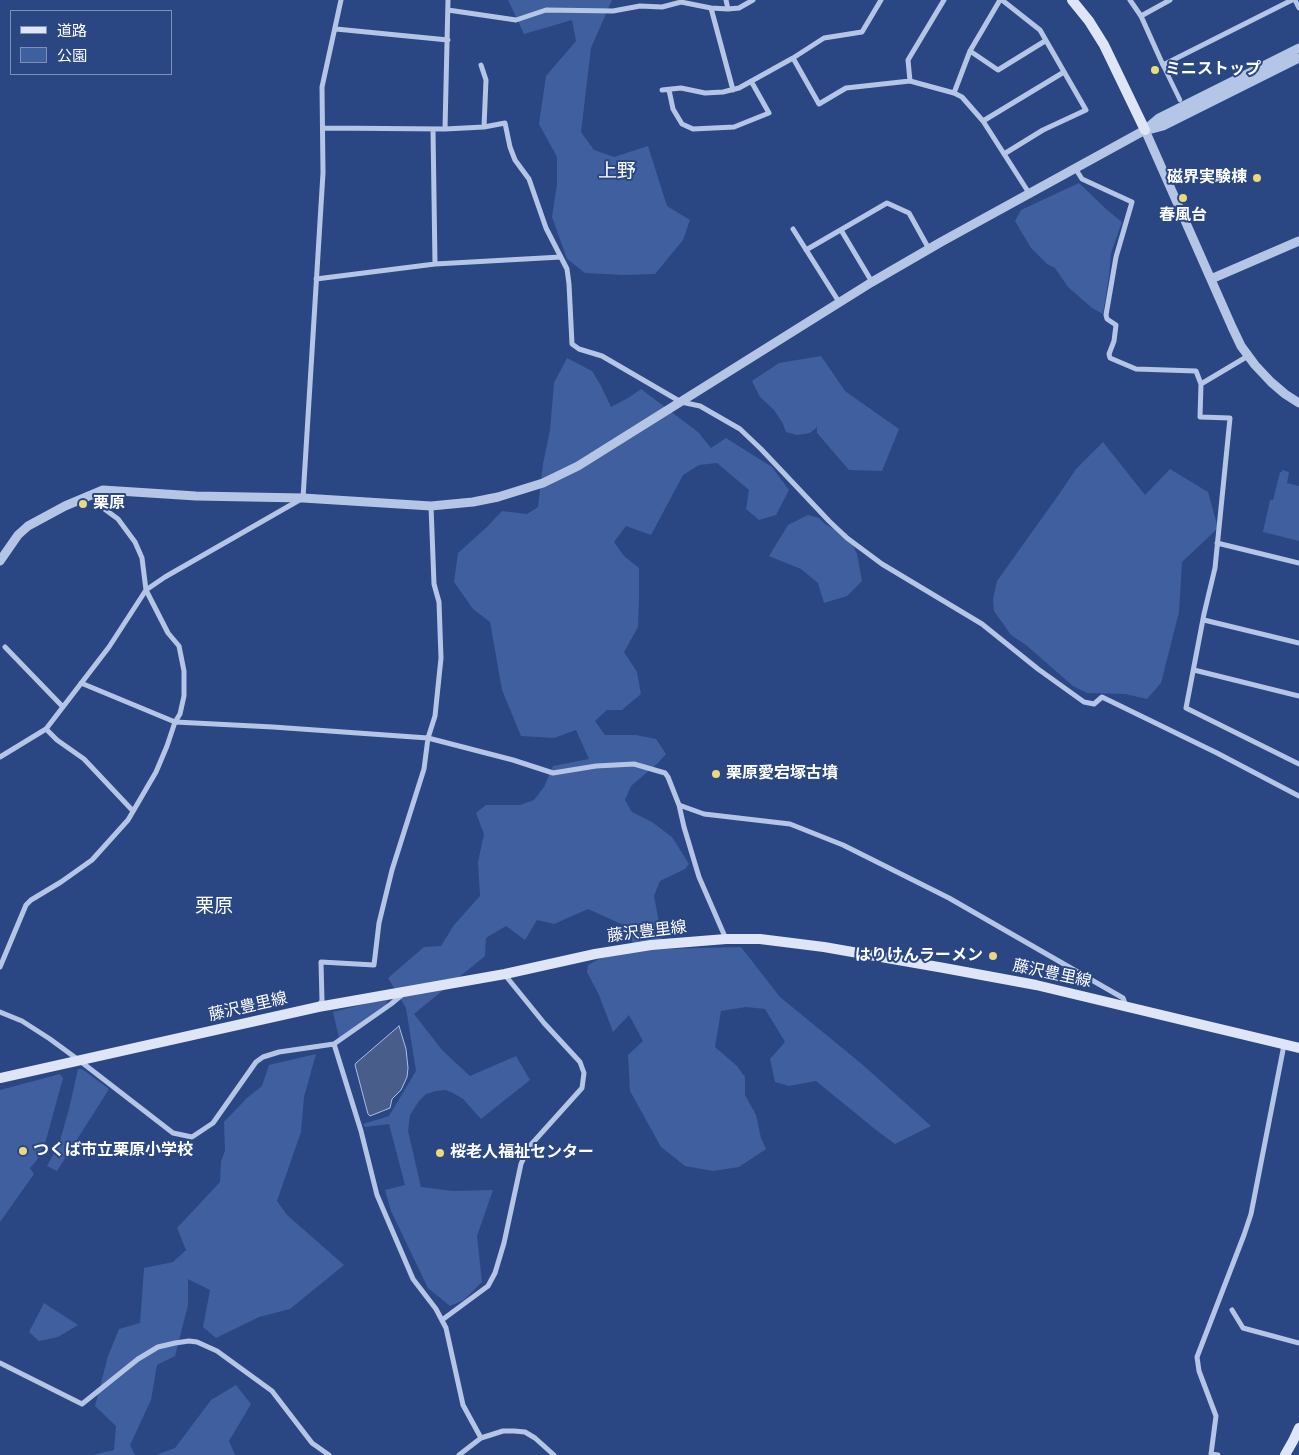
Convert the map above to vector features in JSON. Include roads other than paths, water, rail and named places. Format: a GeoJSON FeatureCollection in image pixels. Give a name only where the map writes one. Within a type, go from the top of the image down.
{"type":"FeatureCollection","features":[{"type":"Feature","properties":{"kind":"main road"},"geometry":{"type":"LineString","coordinates":[[1072,0],[1089,21],[1104,45],[1145,130]]}},
{"type":"Feature","properties":{"kind":"main road","name":"藤沢豊里線"},"geometry":{"type":"LineString","coordinates":[[0,1078],[318,1007],[505,974],[595,954],[651,945],[726,939],[760,939],[824,947],[1036,985],[1299,1048]]}},
{"type":"Feature","properties":{"kind":"main road"},"geometry":{"type":"LineString","coordinates":[[1285,1455],[1299,1428]]}},
{"type":"Feature","properties":{"kind":"street"},"geometry":{"type":"LineString","coordinates":[[303,498],[322,191],[322,87],[341,0]]}},
{"type":"Feature","properties":{"kind":"street"},"geometry":{"type":"LineString","coordinates":[[445,129],[448,0]]}},
{"type":"Feature","properties":{"kind":"street"},"geometry":{"type":"LineString","coordinates":[[726,0],[728,9]]}},
{"type":"Feature","properties":{"kind":"street"},"geometry":{"type":"LineString","coordinates":[[448,10],[516,20],[546,10],[613,11],[640,6],[662,7],[681,2],[711,8],[728,9],[739,8],[753,0]]}},
{"type":"Feature","properties":{"kind":"street"},"geometry":{"type":"LineString","coordinates":[[662,90],[681,88],[705,93],[723,92],[739,88],[793,58],[824,38],[862,32],[881,0]]}},
{"type":"Feature","properties":{"kind":"street"},"geometry":{"type":"LineString","coordinates":[[910,81],[908,60],[944,0]]}},
{"type":"Feature","properties":{"kind":"street"},"geometry":{"type":"LineString","coordinates":[[954,93],[970,51],[1001,0],[1040,30],[1086,110],[1043,130],[1004,154]]}},
{"type":"Feature","properties":{"kind":"street"},"geometry":{"type":"LineString","coordinates":[[1130,0],[1140,16],[1180,100]]}},
{"type":"Feature","properties":{"kind":"street"},"geometry":{"type":"LineString","coordinates":[[1140,16],[1170,0]]}},
{"type":"Feature","properties":{"kind":"street"},"geometry":{"type":"LineString","coordinates":[[1164,65],[1294,0],[1299,8]]}},
{"type":"Feature","properties":{"kind":"street"},"geometry":{"type":"LineString","coordinates":[[711,8],[733,90]]}},
{"type":"Feature","properties":{"kind":"street"},"geometry":{"type":"LineString","coordinates":[[336,29],[448,40]]}},
{"type":"Feature","properties":{"kind":"street"},"geometry":{"type":"LineString","coordinates":[[970,51],[998,70],[1045,41]]}},
{"type":"Feature","properties":{"kind":"street"},"geometry":{"type":"LineString","coordinates":[[0,561],[18,535],[28,526],[65,506],[103,490],[196,496],[303,498],[431,506],[473,502],[542,483],[578,466],[839,302],[929,249],[1145,130],[1159,118],[1299,48]]}},
{"type":"Feature","properties":{"kind":"street"},"geometry":{"type":"LineString","coordinates":[[793,58],[819,104],[846,88],[910,81],[962,97],[983,121],[1029,193]]}},
{"type":"Feature","properties":{"kind":"street"},"geometry":{"type":"LineString","coordinates":[[1145,130],[1164,126],[1299,58]]}},
{"type":"Feature","properties":{"kind":"street"},"geometry":{"type":"LineString","coordinates":[[481,65],[486,80],[484,127]]}},
{"type":"Feature","properties":{"kind":"street"},"geometry":{"type":"LineString","coordinates":[[983,121],[1064,72]]}},
{"type":"Feature","properties":{"kind":"street"},"geometry":{"type":"LineString","coordinates":[[669,90],[673,109],[682,124],[693,129],[734,127],[769,113],[751,81]]}},
{"type":"Feature","properties":{"kind":"street"},"geometry":{"type":"LineString","coordinates":[[323,128],[445,129],[484,127],[505,123],[515,160],[529,179],[546,228],[566,269],[569,284],[572,344],[579,349],[602,356],[681,402],[700,406],[740,429],[847,538],[882,564],[982,624],[1038,669],[1084,702],[1094,704],[1102,697],[1217,753],[1299,796]]}},
{"type":"Feature","properties":{"kind":"street"},"geometry":{"type":"LineString","coordinates":[[433,129],[435,264]]}},
{"type":"Feature","properties":{"kind":"street"},"geometry":{"type":"LineString","coordinates":[[1145,130],[1232,327],[1248,356],[1271,382],[1299,404]]}},
{"type":"Feature","properties":{"kind":"street"},"geometry":{"type":"LineString","coordinates":[[1075,168],[1082,178],[1132,202],[1116,257],[1106,315],[1106,319],[1116,325],[1114,341],[1109,354],[1110,358],[1136,369],[1196,371],[1201,384],[1200,416],[1230,418],[1214,575],[1204,614],[1186,708],[1299,763]]}},
{"type":"Feature","properties":{"kind":"street"},"geometry":{"type":"LineString","coordinates":[[806,250],[887,203],[909,214],[929,249]]}},
{"type":"Feature","properties":{"kind":"street"},"geometry":{"type":"LineString","coordinates":[[793,229],[839,302]]}},
{"type":"Feature","properties":{"kind":"street"},"geometry":{"type":"LineString","coordinates":[[841,230],[872,282]]}},
{"type":"Feature","properties":{"kind":"street"},"geometry":{"type":"LineString","coordinates":[[1211,279],[1299,241]]}},
{"type":"Feature","properties":{"kind":"street"},"geometry":{"type":"LineString","coordinates":[[316,279],[435,264],[561,257]]}},
{"type":"Feature","properties":{"kind":"street"},"geometry":{"type":"LineString","coordinates":[[1201,384],[1248,356]]}},
{"type":"Feature","properties":{"kind":"street"},"geometry":{"type":"LineString","coordinates":[[0,967],[26,905],[92,860],[128,820],[156,772],[168,746],[174,722],[180,714],[184,696],[184,670],[179,646],[168,633],[146,590],[142,558],[135,542],[118,518],[103,508],[103,490]]}},
{"type":"Feature","properties":{"kind":"street"},"geometry":{"type":"LineString","coordinates":[[0,757],[46,729],[110,646],[146,590],[164,577],[303,498]]}},
{"type":"Feature","properties":{"kind":"street"},"geometry":{"type":"LineString","coordinates":[[318,1007],[322,1001],[321,962],[374,965],[379,923],[392,870],[424,769],[428,738],[435,716],[441,658],[439,602],[434,584],[431,506]]}},
{"type":"Feature","properties":{"kind":"street"},"geometry":{"type":"LineString","coordinates":[[1217,543],[1299,563]]}},
{"type":"Feature","properties":{"kind":"street"},"geometry":{"type":"LineString","coordinates":[[1204,620],[1299,643]]}},
{"type":"Feature","properties":{"kind":"street"},"geometry":{"type":"LineString","coordinates":[[5,647],[63,707]]}},
{"type":"Feature","properties":{"kind":"street"},"geometry":{"type":"LineString","coordinates":[[1194,670],[1299,696]]}},
{"type":"Feature","properties":{"kind":"street"},"geometry":{"type":"LineString","coordinates":[[81,683],[174,722],[428,738],[513,760],[553,773],[596,766],[634,764],[665,773],[679,805],[699,877],[726,939]]}},
{"type":"Feature","properties":{"kind":"street"},"geometry":{"type":"LineString","coordinates":[[46,729],[57,740],[84,759],[133,811]]}},
{"type":"Feature","properties":{"kind":"street"},"geometry":{"type":"LineString","coordinates":[[679,805],[704,814],[790,824],[843,845],[949,898],[1123,998],[1126,1007]]}},
{"type":"Feature","properties":{"kind":"street"},"geometry":{"type":"LineString","coordinates":[[442,1320],[488,1286],[495,1273],[504,1243],[521,1164],[528,1148],[582,1088],[584,1073],[580,1062],[544,1023],[505,974]]}},
{"type":"Feature","properties":{"kind":"street"},"geometry":{"type":"LineString","coordinates":[[0,1012],[22,1021],[80,1061],[173,1133],[192,1137],[213,1123],[256,1062],[263,1057],[279,1052],[334,1044],[387,1008],[406,991]]}},
{"type":"Feature","properties":{"kind":"street"},"geometry":{"type":"LineString","coordinates":[[334,1044],[361,1131],[377,1195],[413,1279],[442,1320],[448,1335],[461,1400],[480,1438]]}},
{"type":"Feature","properties":{"kind":"street"},"geometry":{"type":"LineString","coordinates":[[1218,1455],[1212,1454],[1216,1416],[1199,1371],[1197,1357],[1251,1214],[1285,1044]]}},
{"type":"Feature","properties":{"kind":"street"},"geometry":{"type":"LineString","coordinates":[[1232,1310],[1243,1328],[1299,1343]]}},
{"type":"Feature","properties":{"kind":"street"},"geometry":{"type":"LineString","coordinates":[[0,1363],[82,1404],[138,1360],[158,1347],[189,1341],[198,1342],[217,1351],[272,1392],[312,1443],[329,1455]]}},
{"type":"Feature","properties":{"kind":"street"},"geometry":{"type":"LineString","coordinates":[[459,1455],[480,1438],[503,1431],[525,1432],[544,1445],[554,1455]]}},
{"type":"Feature","properties":{"kind":"place","name":"ミニストップ"},"geometry":{"type":"Point","coordinates":[1155,70]}},
{"type":"Feature","properties":{"kind":"place","name":"磁界実験棟"},"geometry":{"type":"Point","coordinates":[1257,178]}},
{"type":"Feature","properties":{"kind":"place","name":"春風台"},"geometry":{"type":"Point","coordinates":[1183,198]}},
{"type":"Feature","properties":{"kind":"place","name":"栗原"},"geometry":{"type":"Point","coordinates":[83,504]}},
{"type":"Feature","properties":{"kind":"place","name":"栗原愛宕塚古墳"},"geometry":{"type":"Point","coordinates":[716,774]}},
{"type":"Feature","properties":{"kind":"place","name":"はりけんラーメン"},"geometry":{"type":"Point","coordinates":[993,956]}},
{"type":"Feature","properties":{"kind":"place","name":"つくば市立栗原小学校"},"geometry":{"type":"Point","coordinates":[23,1151]}},
{"type":"Feature","properties":{"kind":"place","name":"桜老人福祉センター"},"geometry":{"type":"Point","coordinates":[440,1153]}},
{"type":"Feature","properties":{"kind":"district","name":"上野"},"geometry":{"type":"Point","coordinates":[617,172]}},
{"type":"Feature","properties":{"kind":"district","name":"栗原"},"geometry":{"type":"Point","coordinates":[214,907]}}]}
